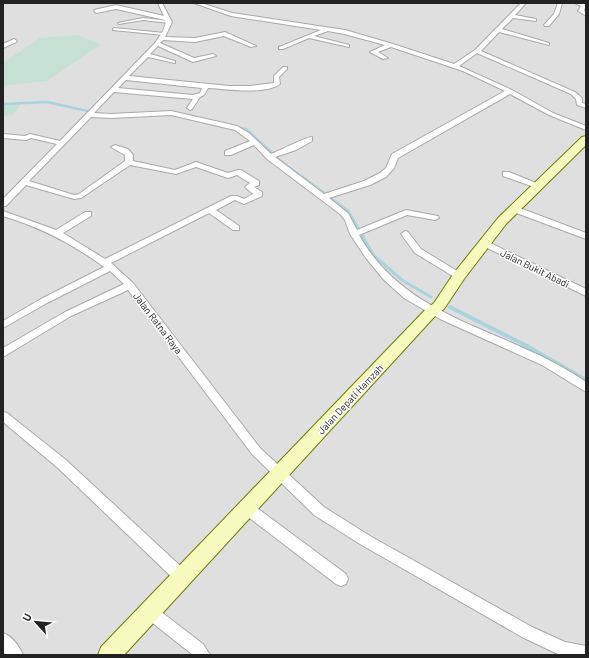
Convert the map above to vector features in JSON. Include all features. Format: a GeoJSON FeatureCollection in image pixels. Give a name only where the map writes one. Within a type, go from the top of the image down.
{"type":"FeatureCollection","features":[{"type":"Feature","properties":{"kind":"main road","name":"Jalan Depati Hamzah"},"geometry":{"type":"LineString","coordinates":[[109,655],[248,509],[431,312],[439,306],[484,243],[537,185],[586,139]]}},
{"type":"Feature","properties":{"kind":"street"},"geometry":{"type":"LineString","coordinates":[[3,204],[126,78],[157,44],[168,21],[160,3]]}},
{"type":"Feature","properties":{"kind":"street"},"geometry":{"type":"LineString","coordinates":[[196,3],[231,14],[354,34],[392,45],[455,66],[510,91],[551,114],[586,128]]}},
{"type":"Feature","properties":{"kind":"street"},"geometry":{"type":"LineString","coordinates":[[455,66],[477,51],[524,3]]}},
{"type":"Feature","properties":{"kind":"street"},"geometry":{"type":"LineString","coordinates":[[547,25],[556,14],[560,3]]}},
{"type":"Feature","properties":{"kind":"street"},"geometry":{"type":"LineString","coordinates":[[577,3],[585,4],[581,12],[586,14]]}},
{"type":"Feature","properties":{"kind":"street"},"geometry":{"type":"LineString","coordinates":[[96,11],[116,7],[168,21]]}},
{"type":"Feature","properties":{"kind":"street"},"geometry":{"type":"LineString","coordinates":[[512,16],[534,20]]}},
{"type":"Feature","properties":{"kind":"street"},"geometry":{"type":"LineString","coordinates":[[281,48],[328,29]]}},
{"type":"Feature","properties":{"kind":"street"},"geometry":{"type":"LineString","coordinates":[[499,30],[547,44]]}},
{"type":"Feature","properties":{"kind":"street"},"geometry":{"type":"LineString","coordinates":[[162,36],[195,40],[225,34],[253,46]]}},
{"type":"Feature","properties":{"kind":"street"},"geometry":{"type":"LineString","coordinates":[[310,37],[347,46]]}},
{"type":"Feature","properties":{"kind":"street"},"geometry":{"type":"LineString","coordinates":[[3,46],[14,41]]}},
{"type":"Feature","properties":{"kind":"street"},"geometry":{"type":"LineString","coordinates":[[157,44],[193,60],[213,56]]}},
{"type":"Feature","properties":{"kind":"street"},"geometry":{"type":"LineString","coordinates":[[385,58],[373,52],[392,45]]}},
{"type":"Feature","properties":{"kind":"street"},"geometry":{"type":"LineString","coordinates":[[477,51],[573,94],[578,98],[579,104],[586,106]]}},
{"type":"Feature","properties":{"kind":"street"},"geometry":{"type":"LineString","coordinates":[[146,55],[173,62]]}},
{"type":"Feature","properties":{"kind":"street"},"geometry":{"type":"LineString","coordinates":[[126,78],[246,88],[272,87],[277,84],[276,77],[285,68]]}},
{"type":"Feature","properties":{"kind":"street"},"geometry":{"type":"LineString","coordinates":[[130,100],[139,92],[148,80]]}},
{"type":"Feature","properties":{"kind":"street"},"geometry":{"type":"LineString","coordinates":[[190,108],[197,97],[202,94],[207,85]]}},
{"type":"Feature","properties":{"kind":"street"},"geometry":{"type":"LineString","coordinates":[[114,90],[197,97]]}},
{"type":"Feature","properties":{"kind":"street"},"geometry":{"type":"LineString","coordinates":[[325,196],[382,176],[392,165],[394,156],[510,91]]}},
{"type":"Feature","properties":{"kind":"street"},"geometry":{"type":"LineString","coordinates":[[93,112],[111,116],[171,113],[237,128],[247,134],[272,156],[325,196],[347,216],[368,256],[386,277],[400,290],[431,312],[515,348],[568,374],[586,388]]}},
{"type":"Feature","properties":{"kind":"street"},"geometry":{"type":"LineString","coordinates":[[4,138],[26,138],[30,136],[61,143]]}},
{"type":"Feature","properties":{"kind":"street"},"geometry":{"type":"LineString","coordinates":[[272,156],[309,139]]}},
{"type":"Feature","properties":{"kind":"street"},"geometry":{"type":"LineString","coordinates":[[228,153],[256,142]]}},
{"type":"Feature","properties":{"kind":"street"},"geometry":{"type":"LineString","coordinates":[[115,147],[125,151],[129,155],[129,162]]}},
{"type":"Feature","properties":{"kind":"street"},"geometry":{"type":"LineString","coordinates":[[3,325],[108,264],[234,198],[244,202],[258,194],[249,187],[256,183],[238,172],[228,176],[196,164],[176,172],[129,162],[82,196],[74,197],[24,182]]}},
{"type":"Feature","properties":{"kind":"street"},"geometry":{"type":"LineString","coordinates":[[506,174],[537,185]]}},
{"type":"Feature","properties":{"kind":"street"},"geometry":{"type":"LineString","coordinates":[[514,209],[586,236]]}},
{"type":"Feature","properties":{"kind":"street"},"geometry":{"type":"LineString","coordinates":[[211,210],[236,228]]}},
{"type":"Feature","properties":{"kind":"street"},"geometry":{"type":"LineString","coordinates":[[357,234],[406,212],[435,218]]}},
{"type":"Feature","properties":{"kind":"street","name":"Jalan Ratna Raya"},"geometry":{"type":"LineString","coordinates":[[3,213],[22,219],[56,234],[82,247],[108,264],[130,285],[256,451],[319,511],[365,540],[533,635],[570,653],[586,653]]}},
{"type":"Feature","properties":{"kind":"street"},"geometry":{"type":"LineString","coordinates":[[56,234],[88,214]]}},
{"type":"Feature","properties":{"kind":"street"},"geometry":{"type":"LineString","coordinates":[[405,234],[418,251],[459,276]]}},
{"type":"Feature","properties":{"kind":"street","name":"Jalan Bukit Abadi"},"geometry":{"type":"LineString","coordinates":[[484,243],[586,293]]}},
{"type":"Feature","properties":{"kind":"street"},"geometry":{"type":"LineString","coordinates":[[3,353],[68,314],[130,285]]}},
{"type":"Feature","properties":{"kind":"street"},"geometry":{"type":"LineString","coordinates":[[3,416],[62,464],[183,578]]}},
{"type":"Feature","properties":{"kind":"street"},"geometry":{"type":"LineString","coordinates":[[248,509],[341,580]]}},
{"type":"Feature","properties":{"kind":"street"},"geometry":{"type":"LineString","coordinates":[[150,612],[198,649],[202,655]]}},
{"type":"Feature","properties":{"kind":"street"},"geometry":{"type":"LineString","coordinates":[[3,640],[15,655]]}},
{"type":"Feature","properties":{"kind":"lane"},"geometry":{"type":"LineString","coordinates":[[119,23],[143,19],[168,21]]}},
{"type":"Feature","properties":{"kind":"lane"},"geometry":{"type":"LineString","coordinates":[[114,29],[162,36]]}},
{"type":"Feature","properties":{"kind":"shaded area"},"geometry":{"type":"Polygon","coordinates":[[[3,3],[586,3],[586,655],[3,655],[3,3]]]}},
{"type":"Feature","properties":{"kind":"green space"},"geometry":{"type":"Polygon","coordinates":[[[77,35],[101,44],[47,81],[3,86],[3,63],[40,38],[77,35]]]}},
{"type":"Feature","properties":{"kind":"green space"},"geometry":{"type":"Polygon","coordinates":[[[23,101],[14,114],[3,116],[3,104],[23,101]]]}},
{"type":"Feature","properties":{"kind":"waterway"},"geometry":{"type":"LineString","coordinates":[[3,104],[47,102],[101,114]]}},
{"type":"Feature","properties":{"kind":"waterway"},"geometry":{"type":"LineString","coordinates":[[235,127],[246,129],[282,162],[308,181]]}},
{"type":"Feature","properties":{"kind":"waterway"},"geometry":{"type":"LineString","coordinates":[[306,180],[348,211],[374,256],[402,280],[431,297]]}},
{"type":"Feature","properties":{"kind":"waterway"},"geometry":{"type":"LineString","coordinates":[[450,307],[527,346],[586,380]]}}]}
